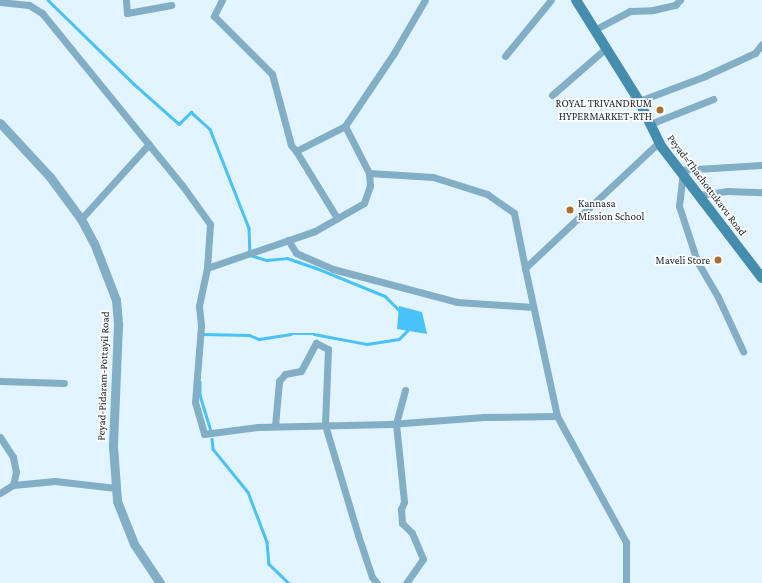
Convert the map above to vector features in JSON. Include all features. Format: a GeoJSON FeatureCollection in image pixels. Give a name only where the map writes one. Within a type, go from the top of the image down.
{"type":"FeatureCollection","features":[{"type":"Feature","properties":{"kind":"main road","name":"Peyad=Thachottukavu Road"},"geometry":{"type":"LineString","coordinates":[[576,0],[605,49],[639,101],[659,142],[762,278]]}},
{"type":"Feature","properties":{"kind":"street"},"geometry":{"type":"LineString","coordinates":[[126,0],[127,13],[171,5]]}},
{"type":"Feature","properties":{"kind":"street"},"geometry":{"type":"LineString","coordinates":[[222,0],[214,16],[272,74],[291,145],[337,218]]}},
{"type":"Feature","properties":{"kind":"street"},"geometry":{"type":"LineString","coordinates":[[296,152],[345,126],[394,53],[425,0]]}},
{"type":"Feature","properties":{"kind":"street"},"geometry":{"type":"LineString","coordinates":[[505,56],[551,0]]}},
{"type":"Feature","properties":{"kind":"street"},"geometry":{"type":"LineString","coordinates":[[594,30],[630,10],[653,10],[675,5],[680,0]]}},
{"type":"Feature","properties":{"kind":"street"},"geometry":{"type":"LineString","coordinates":[[0,2],[29,5],[42,13],[149,144],[210,224],[207,268],[199,306],[201,326],[195,402],[204,434],[275,426],[396,424],[484,417],[557,416]]}},
{"type":"Feature","properties":{"kind":"street"},"geometry":{"type":"LineString","coordinates":[[639,101],[705,76],[755,53],[762,44]]}},
{"type":"Feature","properties":{"kind":"street"},"geometry":{"type":"LineString","coordinates":[[552,95],[605,49]]}},
{"type":"Feature","properties":{"kind":"street"},"geometry":{"type":"LineString","coordinates":[[650,124],[713,99]]}},
{"type":"Feature","properties":{"kind":"street","name":"Peyad-Pidaram-Pottayil Road"},"geometry":{"type":"LineString","coordinates":[[0,123],[4,132],[50,177],[81,219],[108,278],[118,312],[113,426],[116,488],[120,514],[134,544],[160,583]]}},
{"type":"Feature","properties":{"kind":"street"},"geometry":{"type":"LineString","coordinates":[[207,268],[315,231],[364,203],[370,186],[369,173],[345,126]]}},
{"type":"Feature","properties":{"kind":"street"},"geometry":{"type":"LineString","coordinates":[[525,268],[659,142]]}},
{"type":"Feature","properties":{"kind":"street"},"geometry":{"type":"LineString","coordinates":[[81,219],[149,144]]}},
{"type":"Feature","properties":{"kind":"street"},"geometry":{"type":"LineString","coordinates":[[743,351],[718,297],[697,261],[678,206],[682,172],[762,165]]}},
{"type":"Feature","properties":{"kind":"street"},"geometry":{"type":"LineString","coordinates":[[369,173],[433,177],[487,194],[514,212],[557,416],[626,542],[626,583]]}},
{"type":"Feature","properties":{"kind":"street"},"geometry":{"type":"LineString","coordinates":[[700,195],[727,191],[762,192]]}},
{"type":"Feature","properties":{"kind":"street"},"geometry":{"type":"LineString","coordinates":[[288,240],[296,253],[333,269],[457,302],[534,307]]}},
{"type":"Feature","properties":{"kind":"street"},"geometry":{"type":"LineString","coordinates":[[275,426],[279,381],[285,374],[302,371],[316,343],[328,349],[325,425],[362,549],[372,577],[377,583]]}},
{"type":"Feature","properties":{"kind":"street"},"geometry":{"type":"LineString","coordinates":[[0,381],[64,383]]}},
{"type":"Feature","properties":{"kind":"street"},"geometry":{"type":"LineString","coordinates":[[405,390],[396,424],[404,502],[401,509],[402,523],[412,533],[424,559],[406,583]]}},
{"type":"Feature","properties":{"kind":"street"},"geometry":{"type":"LineString","coordinates":[[0,437],[13,456],[16,472],[13,485]]}},
{"type":"Feature","properties":{"kind":"street"},"geometry":{"type":"LineString","coordinates":[[0,493],[13,485],[55,481],[116,488]]}},
{"type":"Feature","properties":{"kind":"water"},"geometry":{"type":"Polygon","coordinates":[[[399,306],[422,312],[427,334],[397,329],[399,306]]]}},
{"type":"Feature","properties":{"kind":"waterway"},"geometry":{"type":"LineString","coordinates":[[48,0],[134,84],[179,124],[191,112],[210,129],[249,228],[250,255],[266,260],[287,258],[316,268],[385,296],[401,312]]}},
{"type":"Feature","properties":{"kind":"waterway"},"geometry":{"type":"LineString","coordinates":[[202,334],[249,335],[259,339],[291,334],[314,334],[367,344],[399,339],[409,329]]}},
{"type":"Feature","properties":{"kind":"waterway"},"geometry":{"type":"LineString","coordinates":[[200,382],[200,395],[211,431]]}},
{"type":"Feature","properties":{"kind":"waterway"},"geometry":{"type":"LineString","coordinates":[[212,439],[213,449],[248,492],[267,542],[269,564],[289,583]]}},
{"type":"Feature","properties":{"kind":"place","name":"ROYAL TRIVANDRUM HYPERMARKET-RTH"},"geometry":{"type":"Point","coordinates":[660,110]}},
{"type":"Feature","properties":{"kind":"place","name":"Kannasa Mission School"},"geometry":{"type":"Point","coordinates":[570,210]}},
{"type":"Feature","properties":{"kind":"place","name":"Maveli Store"},"geometry":{"type":"Point","coordinates":[718,260]}}]}
